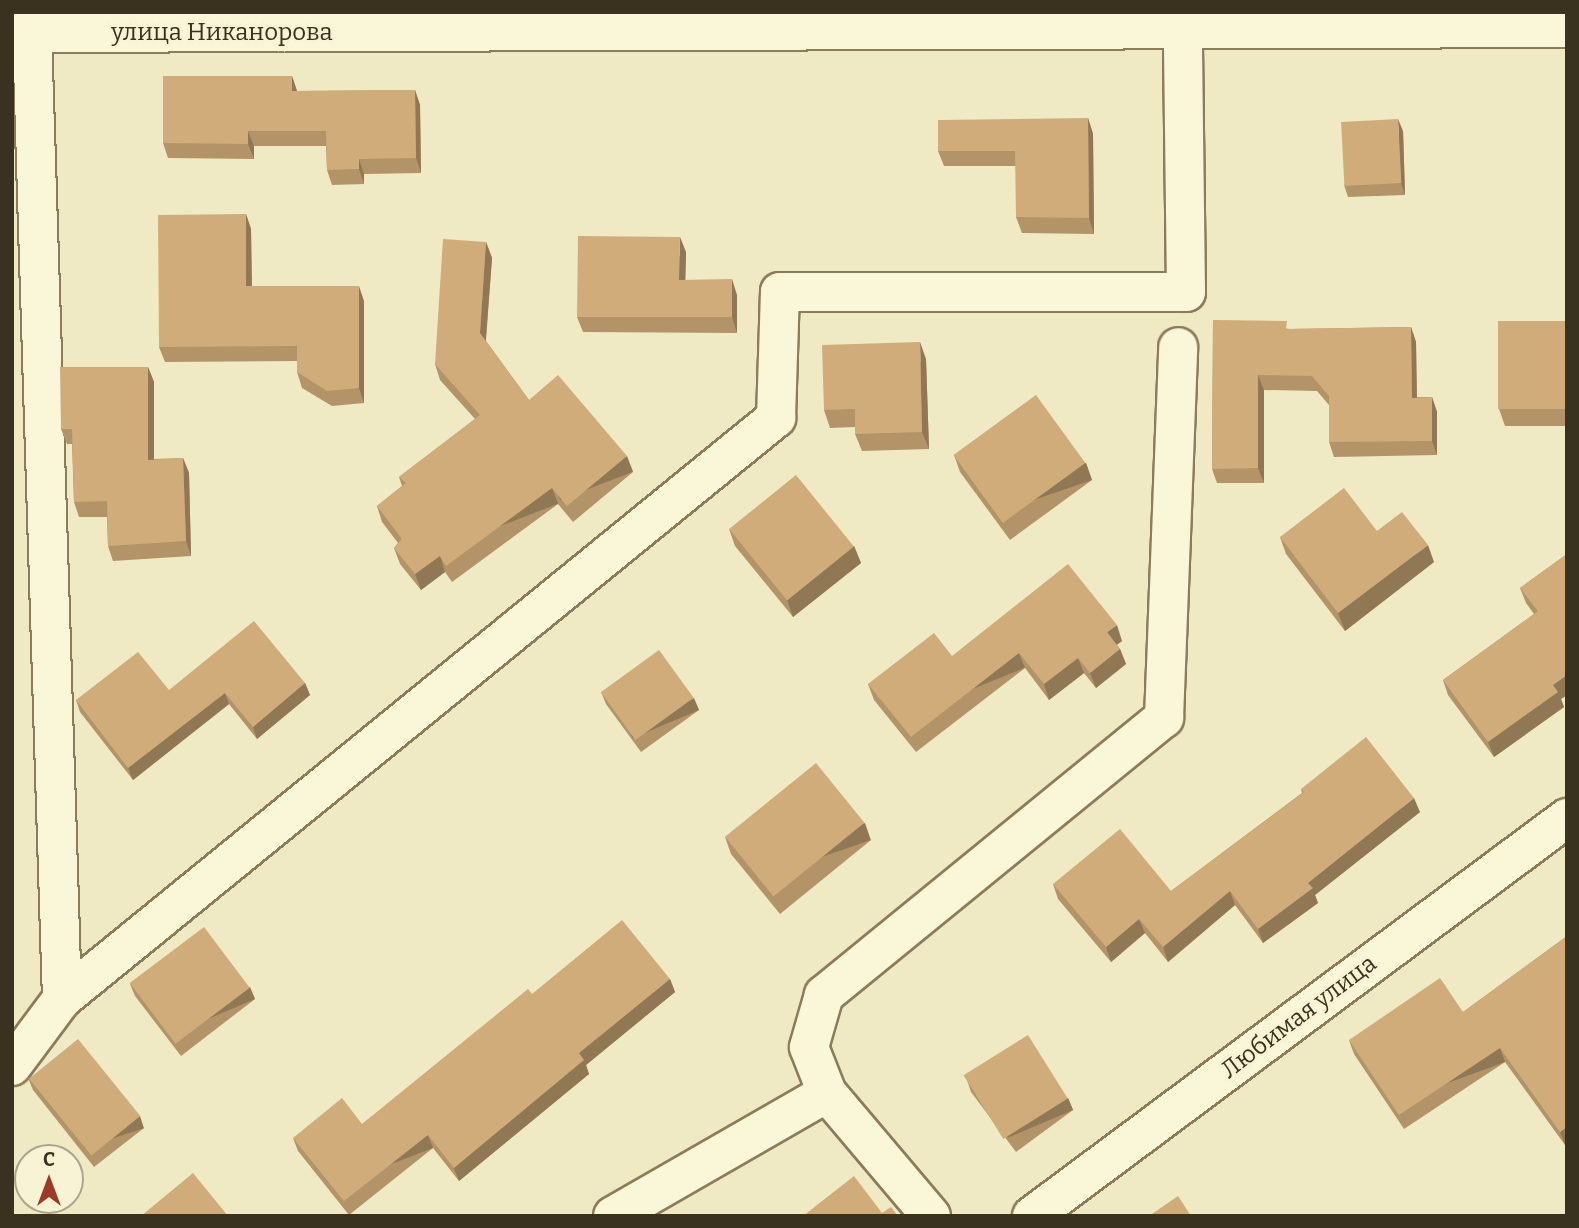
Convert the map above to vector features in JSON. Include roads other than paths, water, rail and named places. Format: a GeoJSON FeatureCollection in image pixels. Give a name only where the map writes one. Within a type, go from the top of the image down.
{"type":"FeatureCollection","features":[{"type":"Feature","properties":{"kind":"street","name":"улица Никанорова"},"geometry":{"type":"LineString","coordinates":[[22,34],[1183,29],[1392,21],[1567,28]]}},
{"type":"Feature","properties":{"kind":"street"},"geometry":{"type":"LineString","coordinates":[[12,1066],[62,999],[776,418],[780,292],[1186,292],[1183,29]]}},
{"type":"Feature","properties":{"kind":"street"},"geometry":{"type":"LineString","coordinates":[[22,34],[62,999]]}},
{"type":"Feature","properties":{"kind":"street"},"geometry":{"type":"LineString","coordinates":[[931,1216],[827,1093],[809,1047],[824,995],[1164,718],[1178,347]]}},
{"type":"Feature","properties":{"kind":"street","name":"Любимая улица"},"geometry":{"type":"LineString","coordinates":[[1032,1216],[1567,818]]}},
{"type":"Feature","properties":{"kind":"street"},"geometry":{"type":"LineString","coordinates":[[613,1216],[827,1093]]}}]}
